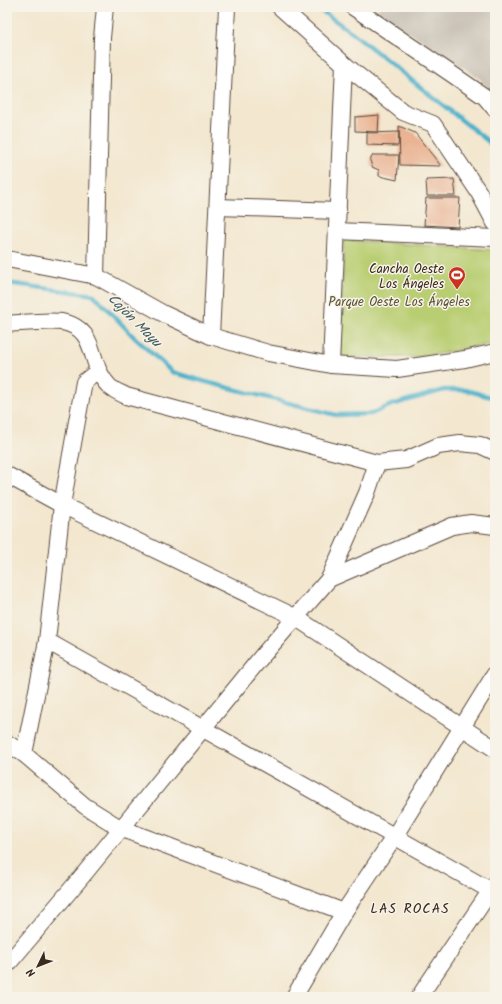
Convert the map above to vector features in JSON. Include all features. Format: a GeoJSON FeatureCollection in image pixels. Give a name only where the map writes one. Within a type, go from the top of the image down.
{"type":"FeatureCollection","features":[{"type":"Feature","properties":{"kind":"street"},"geometry":{"type":"LineString","coordinates":[[96,276],[102,38],[105,7]]}},
{"type":"Feature","properties":{"kind":"street"},"geometry":{"type":"LineString","coordinates":[[211,336],[227,7]]}},
{"type":"Feature","properties":{"kind":"street"},"geometry":{"type":"LineString","coordinates":[[280,7],[344,64],[403,112],[433,124],[478,191],[495,223]]}},
{"type":"Feature","properties":{"kind":"street"},"geometry":{"type":"LineString","coordinates":[[353,7],[370,12],[485,97],[495,109]]}},
{"type":"Feature","properties":{"kind":"street"},"geometry":{"type":"LineString","coordinates":[[331,365],[344,64]]}},
{"type":"Feature","properties":{"kind":"street"},"geometry":{"type":"LineString","coordinates":[[218,207],[338,211]]}},
{"type":"Feature","properties":{"kind":"street"},"geometry":{"type":"LineString","coordinates":[[337,231],[495,238]]}},
{"type":"Feature","properties":{"kind":"street"},"geometry":{"type":"LineString","coordinates":[[7,259],[96,276],[164,314],[211,336],[268,353],[331,365],[397,369],[465,359],[495,352]]}},
{"type":"Feature","properties":{"kind":"street"},"geometry":{"type":"LineString","coordinates":[[7,324],[62,322],[78,328],[88,338],[98,371],[109,386],[126,396],[377,463],[406,460],[438,446],[460,443],[480,445],[495,452]]}},
{"type":"Feature","properties":{"kind":"street"},"geometry":{"type":"LineString","coordinates":[[24,754],[47,641],[62,505],[84,382],[98,371]]}},
{"type":"Feature","properties":{"kind":"street"},"geometry":{"type":"LineString","coordinates":[[7,965],[204,729],[295,617],[329,579],[367,492],[377,463]]}},
{"type":"Feature","properties":{"kind":"street"},"geometry":{"type":"LineString","coordinates":[[7,475],[62,505],[295,617],[461,728],[495,749]]}},
{"type":"Feature","properties":{"kind":"street"},"geometry":{"type":"LineString","coordinates":[[329,579],[452,526],[471,523],[495,526]]}},
{"type":"Feature","properties":{"kind":"street"},"geometry":{"type":"LineString","coordinates":[[47,641],[394,837],[493,890],[419,997]]}},
{"type":"Feature","properties":{"kind":"street"},"geometry":{"type":"LineString","coordinates":[[294,997],[344,912],[394,837],[495,674]]}},
{"type":"Feature","properties":{"kind":"street"},"geometry":{"type":"LineString","coordinates":[[7,743],[24,754],[85,806],[120,828],[344,912]]}},
{"type":"Feature","properties":{"kind":"shaded area"},"geometry":{"type":"Polygon","coordinates":[[[379,7],[495,7],[495,97],[480,79],[435,48],[377,14],[379,7]]]}},
{"type":"Feature","properties":{"kind":"green space","name":"Parque Oeste Los Ángeles"},"geometry":{"type":"Polygon","coordinates":[[[344,240],[495,250],[495,343],[421,357],[340,357],[344,240]]]}},
{"type":"Feature","properties":{"kind":"building"},"geometry":{"type":"Polygon","coordinates":[[[379,115],[378,132],[355,131],[355,117],[379,115]]]}},
{"type":"Feature","properties":{"kind":"building"},"geometry":{"type":"Polygon","coordinates":[[[399,126],[415,133],[441,166],[400,165],[399,126]]]}},
{"type":"Feature","properties":{"kind":"building"},"geometry":{"type":"Polygon","coordinates":[[[399,132],[398,146],[367,145],[367,133],[399,132]]]}},
{"type":"Feature","properties":{"kind":"building"},"geometry":{"type":"Polygon","coordinates":[[[373,155],[399,155],[397,180],[379,176],[379,170],[372,167],[370,160],[373,155]]]}},
{"type":"Feature","properties":{"kind":"building"},"geometry":{"type":"Polygon","coordinates":[[[454,179],[456,196],[427,196],[426,180],[454,179]]]}},
{"type":"Feature","properties":{"kind":"building"},"geometry":{"type":"Polygon","coordinates":[[[426,198],[460,198],[458,227],[424,225],[426,198]]]}},
{"type":"Feature","properties":{"kind":"waterway"},"geometry":{"type":"LineString","coordinates":[[316,7],[354,34],[489,142],[495,151]]}},
{"type":"Feature","properties":{"kind":"waterway","name":"Cajón Mayu"},"geometry":{"type":"LineString","coordinates":[[7,283],[94,295],[133,336],[172,372],[336,415],[371,414],[391,405],[444,390],[465,390],[495,398]]}},
{"type":"Feature","properties":{"kind":"place","name":"Cancha Oeste Los Ángeles"},"geometry":{"type":"Point","coordinates":[457,290]}},
{"type":"Feature","properties":{"kind":"district","name":"LAS ROCAS"},"geometry":{"type":"Point","coordinates":[410,908]}}]}
